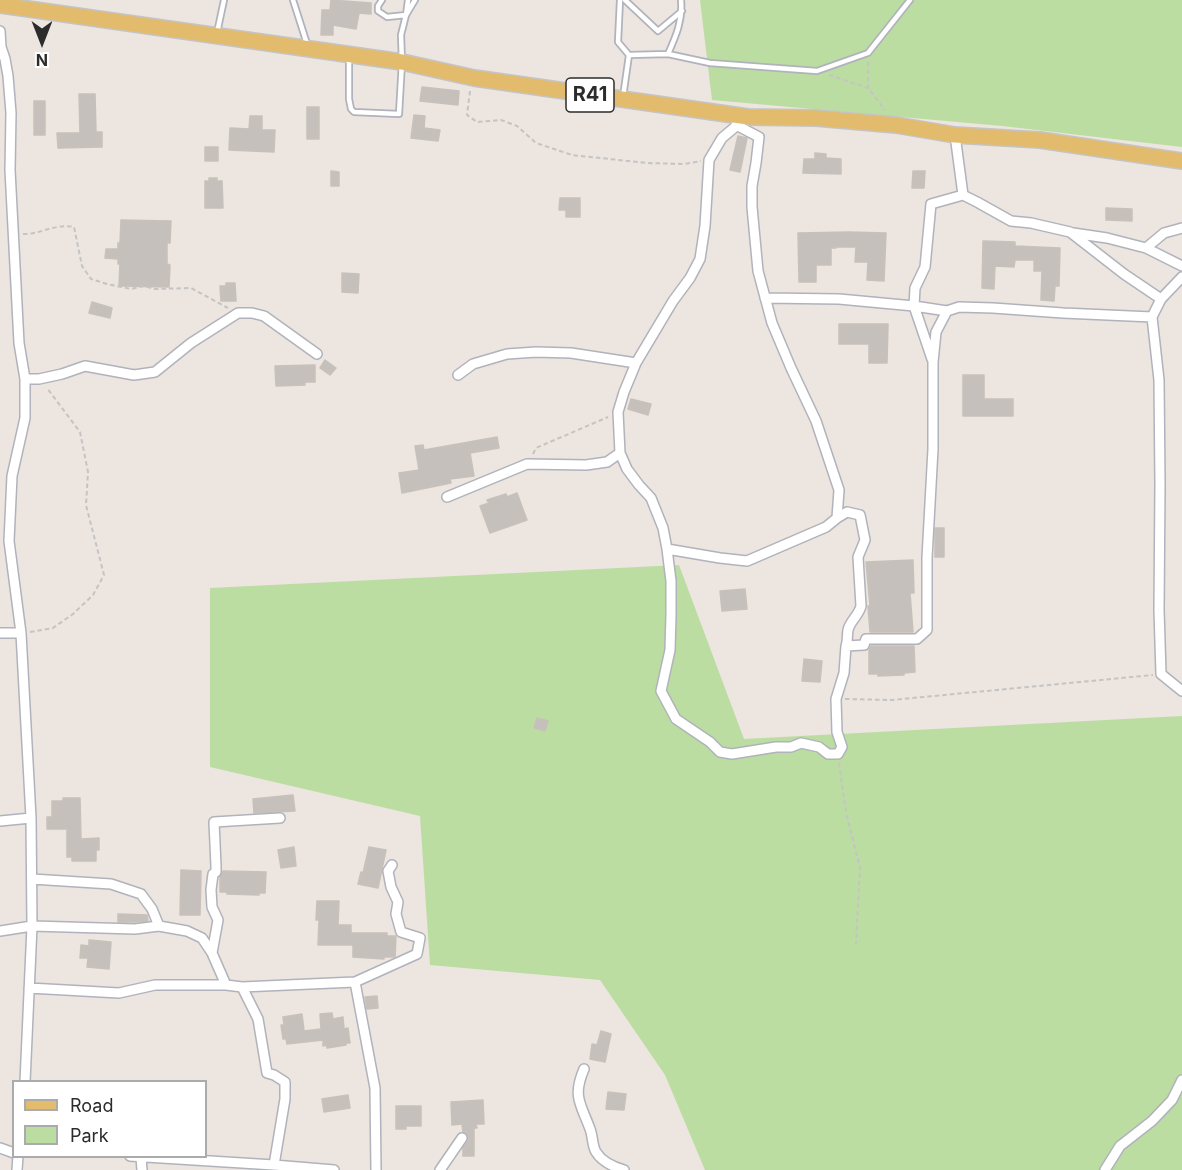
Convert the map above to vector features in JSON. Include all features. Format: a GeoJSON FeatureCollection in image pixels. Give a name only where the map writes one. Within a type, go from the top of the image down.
{"type":"FeatureCollection","features":[{"type":"Feature","properties":{"kind":"main road","name":"R41"},"geometry":{"type":"LineString","coordinates":[[0,4],[402,62],[474,78],[623,99],[742,121],[816,118],[896,125],[955,135],[1040,140],[1182,160]]}},
{"type":"Feature","properties":{"kind":"street"},"geometry":{"type":"LineString","coordinates":[[0,30],[1,47],[8,76],[11,113],[10,170],[19,343],[25,379],[25,418],[12,476],[9,541],[21,633],[31,818],[32,926],[25,1080]]}},
{"type":"Feature","properties":{"kind":"street"},"geometry":{"type":"LineString","coordinates":[[668,549],[747,561],[826,527],[847,512],[860,514],[865,540],[858,556],[861,606],[860,613],[848,628],[844,673],[836,699],[837,732],[842,747],[838,754],[828,754],[819,747],[801,743],[791,747],[732,754],[720,752],[710,742],[676,719],[661,691],[670,650],[671,581],[668,549],[663,528],[651,498],[627,470],[620,453],[618,412],[624,392],[636,363],[700,259],[705,226],[709,160],[723,138],[742,121],[759,137],[752,186],[758,271],[772,323],[816,421],[839,490],[837,518]]}},
{"type":"Feature","properties":{"kind":"street"},"geometry":{"type":"LineString","coordinates":[[955,135],[963,195]]}},
{"type":"Feature","properties":{"kind":"street"},"geometry":{"type":"LineString","coordinates":[[933,362],[914,306],[915,288],[925,267],[931,204],[963,195],[1011,221],[1107,238],[1146,248],[1182,266]]}},
{"type":"Feature","properties":{"kind":"street"},"geometry":{"type":"LineString","coordinates":[[1146,248],[1164,233],[1182,228]]}},
{"type":"Feature","properties":{"kind":"street"},"geometry":{"type":"LineString","coordinates":[[1070,232],[1124,274],[1161,299]]}},
{"type":"Feature","properties":{"kind":"street"},"geometry":{"type":"LineString","coordinates":[[1182,277],[1161,299],[1152,316],[1159,380],[1161,674],[1182,691]]}},
{"type":"Feature","properties":{"kind":"street"},"geometry":{"type":"LineString","coordinates":[[765,298],[839,299],[947,311],[959,307],[970,307],[1152,316]]}},
{"type":"Feature","properties":{"kind":"street"},"geometry":{"type":"LineString","coordinates":[[846,646],[864,645],[866,639],[918,639],[927,630],[927,558],[933,449],[933,362],[936,332],[947,311]]}},
{"type":"Feature","properties":{"kind":"street"},"geometry":{"type":"LineString","coordinates":[[25,379],[39,379],[86,366],[134,375],[155,372],[191,343],[238,313],[264,316],[316,354]]}},
{"type":"Feature","properties":{"kind":"street"},"geometry":{"type":"LineString","coordinates":[[458,375],[473,364],[507,354],[536,352],[571,353],[636,363]]}},
{"type":"Feature","properties":{"kind":"street"},"geometry":{"type":"LineString","coordinates":[[447,497],[528,464],[586,465],[607,462],[620,453]]}},
{"type":"Feature","properties":{"kind":"street"},"geometry":{"type":"LineString","coordinates":[[0,633],[21,633]]}},
{"type":"Feature","properties":{"kind":"street"},"geometry":{"type":"LineString","coordinates":[[0,821],[31,818]]}},
{"type":"Feature","properties":{"kind":"street"},"geometry":{"type":"LineString","coordinates":[[212,952],[218,920],[212,907],[211,890],[213,874],[216,872],[214,822],[280,818]]}},
{"type":"Feature","properties":{"kind":"street"},"geometry":{"type":"LineString","coordinates":[[29,988],[120,993],[155,985],[242,987],[355,982],[417,954],[420,939],[400,932],[396,914],[398,902],[391,887],[388,871],[392,865]]}},
{"type":"Feature","properties":{"kind":"street"},"geometry":{"type":"LineString","coordinates":[[32,879],[111,884],[141,894],[152,909],[159,926]]}},
{"type":"Feature","properties":{"kind":"street"},"geometry":{"type":"LineString","coordinates":[[0,931],[32,926],[135,928],[159,926],[187,931],[202,938],[212,952],[226,985]]}},
{"type":"Feature","properties":{"kind":"street"},"geometry":{"type":"LineString","coordinates":[[355,982],[375,1088],[376,1170]]}},
{"type":"Feature","properties":{"kind":"street"},"geometry":{"type":"LineString","coordinates":[[242,987],[258,1019],[267,1073],[285,1082],[285,1099],[274,1165]]}},
{"type":"Feature","properties":{"kind":"street"},"geometry":{"type":"LineString","coordinates":[[584,1070],[579,1081],[578,1098],[591,1130],[596,1153],[611,1166],[624,1170]]}},
{"type":"Feature","properties":{"kind":"street"},"geometry":{"type":"LineString","coordinates":[[1105,1170],[1120,1146],[1152,1121],[1172,1100],[1182,1080]]}},
{"type":"Feature","properties":{"kind":"street"},"geometry":{"type":"LineString","coordinates":[[440,1170],[462,1138]]}},
{"type":"Feature","properties":{"kind":"street"},"geometry":{"type":"LineString","coordinates":[[158,1158],[334,1170]]}},
{"type":"Feature","properties":{"kind":"lane"},"geometry":{"type":"LineString","coordinates":[[216,35],[224,0]]}},
{"type":"Feature","properties":{"kind":"lane"},"geometry":{"type":"LineString","coordinates":[[293,0],[308,49]]}},
{"type":"Feature","properties":{"kind":"lane"},"geometry":{"type":"LineString","coordinates":[[382,0],[378,11],[387,17],[406,15]]}},
{"type":"Feature","properties":{"kind":"lane"},"geometry":{"type":"LineString","coordinates":[[349,55],[351,109],[354,112],[399,114],[401,35],[408,0]]}},
{"type":"Feature","properties":{"kind":"lane"},"geometry":{"type":"LineString","coordinates":[[406,15],[415,0]]}},
{"type":"Feature","properties":{"kind":"lane"},"geometry":{"type":"LineString","coordinates":[[620,0],[618,42],[629,55],[623,99]]}},
{"type":"Feature","properties":{"kind":"lane"},"geometry":{"type":"LineString","coordinates":[[625,0],[658,31],[682,11]]}},
{"type":"Feature","properties":{"kind":"lane"},"geometry":{"type":"LineString","coordinates":[[668,54],[678,33],[682,11],[681,0]]}},
{"type":"Feature","properties":{"kind":"lane"},"geometry":{"type":"LineString","coordinates":[[629,55],[668,54],[710,63],[817,71],[868,53],[910,0]]}},
{"type":"Feature","properties":{"kind":"path"},"geometry":{"type":"LineString","coordinates":[[868,53],[868,88]]}},
{"type":"Feature","properties":{"kind":"path"},"geometry":{"type":"LineString","coordinates":[[817,71],[868,88],[896,125]]}},
{"type":"Feature","properties":{"kind":"path"},"geometry":{"type":"LineString","coordinates":[[474,78],[468,98],[467,115],[477,122],[501,120],[517,126],[536,143],[572,154],[647,163],[684,164],[709,160]]}},
{"type":"Feature","properties":{"kind":"path"},"geometry":{"type":"LineString","coordinates":[[13,228],[20,234],[29,234],[57,226],[74,227],[82,266],[91,279],[131,289],[144,286],[155,289],[191,288],[238,313]]}},
{"type":"Feature","properties":{"kind":"path"},"geometry":{"type":"LineString","coordinates":[[21,633],[53,628],[73,614],[93,595],[104,575],[86,505],[88,472],[80,432],[39,379]]}},
{"type":"Feature","properties":{"kind":"path"},"geometry":{"type":"LineString","coordinates":[[528,464],[536,448],[618,412]]}},
{"type":"Feature","properties":{"kind":"path"},"geometry":{"type":"LineString","coordinates":[[836,699],[892,700],[1161,674]]}},
{"type":"Feature","properties":{"kind":"path"},"geometry":{"type":"LineString","coordinates":[[838,754],[846,812],[860,868],[856,944]]}},
{"type":"Feature","properties":{"kind":"green space"},"geometry":{"type":"Polygon","coordinates":[[[700,0],[1182,0],[1182,147],[1002,126],[712,100],[700,0]]]}},
{"type":"Feature","properties":{"kind":"green space"},"geometry":{"type":"Polygon","coordinates":[[[679,565],[744,739],[1182,716],[1182,1170],[705,1170],[665,1075],[600,980],[430,965],[420,816],[210,767],[210,588],[679,565]]]}},
{"type":"Feature","properties":{"kind":"building"},"geometry":{"type":"Polygon","coordinates":[[[331,0],[371,3],[371,14],[359,13],[356,29],[333,25],[333,35],[321,35],[322,10],[330,10],[331,0]]]}},
{"type":"Feature","properties":{"kind":"building"},"geometry":{"type":"Polygon","coordinates":[[[422,87],[459,91],[458,105],[420,101],[422,87]]]}},
{"type":"Feature","properties":{"kind":"building"},"geometry":{"type":"Polygon","coordinates":[[[79,94],[95,94],[96,132],[102,132],[102,147],[58,148],[57,133],[80,133],[79,94]]]}},
{"type":"Feature","properties":{"kind":"building"},"geometry":{"type":"Polygon","coordinates":[[[34,101],[45,101],[45,135],[34,135],[34,101]]]}},
{"type":"Feature","properties":{"kind":"building"},"geometry":{"type":"Polygon","coordinates":[[[307,107],[319,107],[319,139],[307,139],[307,107]]]}},
{"type":"Feature","properties":{"kind":"building"},"geometry":{"type":"Polygon","coordinates":[[[414,115],[425,116],[424,128],[440,130],[438,141],[411,138],[414,115]]]}},
{"type":"Feature","properties":{"kind":"building"},"geometry":{"type":"Polygon","coordinates":[[[250,116],[262,116],[262,130],[275,130],[274,152],[229,150],[230,128],[249,129],[250,116]]]}},
{"type":"Feature","properties":{"kind":"building"},"geometry":{"type":"Polygon","coordinates":[[[738,136],[747,138],[740,172],[730,170],[738,136]]]}},
{"type":"Feature","properties":{"kind":"building"},"geometry":{"type":"Polygon","coordinates":[[[205,147],[218,147],[218,161],[205,161],[205,147]]]}},
{"type":"Feature","properties":{"kind":"building"},"geometry":{"type":"Polygon","coordinates":[[[815,153],[826,154],[826,158],[841,159],[841,174],[803,173],[804,159],[815,159],[815,153]]]}},
{"type":"Feature","properties":{"kind":"building"},"geometry":{"type":"Polygon","coordinates":[[[331,171],[339,172],[339,186],[331,186],[331,171]]]}},
{"type":"Feature","properties":{"kind":"building"},"geometry":{"type":"Polygon","coordinates":[[[913,171],[925,171],[924,188],[912,188],[913,171]]]}},
{"type":"Feature","properties":{"kind":"building"},"geometry":{"type":"Polygon","coordinates":[[[209,178],[222,181],[223,208],[205,208],[205,181],[209,181],[209,178]]]}},
{"type":"Feature","properties":{"kind":"building"},"geometry":{"type":"Polygon","coordinates":[[[560,198],[580,198],[580,217],[566,217],[566,210],[559,210],[560,198]]]}},
{"type":"Feature","properties":{"kind":"building"},"geometry":{"type":"Polygon","coordinates":[[[1106,208],[1132,209],[1132,221],[1106,220],[1106,208]]]}},
{"type":"Feature","properties":{"kind":"building"},"geometry":{"type":"Polygon","coordinates":[[[121,220],[171,221],[170,243],[167,243],[167,264],[170,265],[169,287],[119,286],[120,264],[118,264],[118,259],[105,258],[106,249],[118,249],[121,220]]]}},
{"type":"Feature","properties":{"kind":"building"},"geometry":{"type":"Polygon","coordinates":[[[798,233],[886,233],[884,281],[867,280],[868,262],[855,262],[856,247],[836,247],[831,248],[831,265],[816,265],[816,282],[799,282],[798,233]]]}},
{"type":"Feature","properties":{"kind":"building"},"geometry":{"type":"Polygon","coordinates":[[[983,241],[1015,242],[1015,246],[1060,248],[1059,286],[1055,286],[1054,301],[1041,300],[1042,271],[1034,271],[1034,260],[1015,260],[1014,267],[995,266],[994,289],[982,288],[983,241]]]}},
{"type":"Feature","properties":{"kind":"building"},"geometry":{"type":"Polygon","coordinates":[[[342,273],[359,274],[358,293],[342,292],[342,273]]]}},
{"type":"Feature","properties":{"kind":"building"},"geometry":{"type":"Polygon","coordinates":[[[226,283],[235,283],[236,301],[221,301],[220,286],[226,286],[226,283]]]}},
{"type":"Feature","properties":{"kind":"building"},"geometry":{"type":"Polygon","coordinates":[[[92,302],[112,308],[110,318],[89,313],[92,302]]]}},
{"type":"Feature","properties":{"kind":"building"},"geometry":{"type":"Polygon","coordinates":[[[839,324],[888,324],[887,363],[869,363],[869,344],[839,344],[839,324]]]}},
{"type":"Feature","properties":{"kind":"building"},"geometry":{"type":"Polygon","coordinates":[[[325,360],[336,368],[330,375],[320,368],[325,360]]]}},
{"type":"Feature","properties":{"kind":"building"},"geometry":{"type":"Polygon","coordinates":[[[315,365],[315,382],[305,382],[305,385],[276,386],[275,366],[315,365]]]}},
{"type":"Feature","properties":{"kind":"building"},"geometry":{"type":"Polygon","coordinates":[[[963,375],[984,375],[984,399],[1013,399],[1013,416],[963,416],[963,375]]]}},
{"type":"Feature","properties":{"kind":"building"},"geometry":{"type":"Polygon","coordinates":[[[631,399],[651,404],[648,415],[628,409],[631,399]]]}},
{"type":"Feature","properties":{"kind":"building"},"geometry":{"type":"Polygon","coordinates":[[[497,437],[499,448],[470,453],[474,476],[450,479],[451,483],[402,493],[399,473],[419,470],[415,446],[423,445],[424,450],[497,437]]]}},
{"type":"Feature","properties":{"kind":"building"},"geometry":{"type":"Polygon","coordinates":[[[517,493],[527,520],[490,533],[480,506],[489,503],[487,500],[517,493]]]}},
{"type":"Feature","properties":{"kind":"building"},"geometry":{"type":"Polygon","coordinates":[[[935,528],[944,528],[944,557],[935,557],[935,528]]]}},
{"type":"Feature","properties":{"kind":"building"},"geometry":{"type":"Polygon","coordinates":[[[913,560],[914,593],[910,593],[913,632],[870,632],[866,562],[913,560]]]}},
{"type":"Feature","properties":{"kind":"building"},"geometry":{"type":"Polygon","coordinates":[[[745,589],[747,609],[722,611],[720,591],[745,589]]]}},
{"type":"Feature","properties":{"kind":"building"},"geometry":{"type":"Polygon","coordinates":[[[871,646],[914,646],[915,672],[904,673],[904,675],[869,674],[871,646]]]}},
{"type":"Feature","properties":{"kind":"building"},"geometry":{"type":"Polygon","coordinates":[[[804,659],[822,661],[820,682],[802,681],[804,659]]]}},
{"type":"Feature","properties":{"kind":"building"},"geometry":{"type":"Polygon","coordinates":[[[537,718],[548,721],[545,731],[534,728],[537,718]]]}},
{"type":"Feature","properties":{"kind":"building"},"geometry":{"type":"Polygon","coordinates":[[[293,795],[295,811],[254,813],[253,799],[293,795]]]}},
{"type":"Feature","properties":{"kind":"building"},"geometry":{"type":"Polygon","coordinates":[[[63,798],[80,798],[81,839],[99,838],[96,861],[72,861],[72,857],[67,857],[67,829],[47,829],[47,817],[52,817],[52,801],[63,801],[63,798]]]}},
{"type":"Feature","properties":{"kind":"building"},"geometry":{"type":"Polygon","coordinates":[[[294,847],[296,866],[281,868],[278,850],[294,847]]]}},
{"type":"Feature","properties":{"kind":"building"},"geometry":{"type":"Polygon","coordinates":[[[369,847],[386,850],[378,888],[358,884],[369,847]]]}},
{"type":"Feature","properties":{"kind":"building"},"geometry":{"type":"Polygon","coordinates":[[[181,870],[201,871],[200,915],[180,915],[181,870]]]}},
{"type":"Feature","properties":{"kind":"building"},"geometry":{"type":"Polygon","coordinates":[[[223,871],[266,872],[265,893],[259,893],[259,895],[220,892],[220,877],[223,871]]]}},
{"type":"Feature","properties":{"kind":"building"},"geometry":{"type":"Polygon","coordinates":[[[317,901],[339,901],[338,925],[351,925],[351,933],[387,933],[387,936],[396,936],[395,957],[384,957],[384,959],[353,957],[353,945],[318,945],[317,901]]]}},
{"type":"Feature","properties":{"kind":"building"},"geometry":{"type":"Polygon","coordinates":[[[118,914],[147,915],[148,921],[118,922],[118,914]]]}},
{"type":"Feature","properties":{"kind":"building"},"geometry":{"type":"Polygon","coordinates":[[[89,940],[111,942],[109,969],[87,967],[88,958],[80,958],[81,945],[89,946],[89,940]]]}},
{"type":"Feature","properties":{"kind":"building"},"geometry":{"type":"Polygon","coordinates":[[[377,996],[378,1008],[367,1009],[365,997],[377,996]]]}},
{"type":"Feature","properties":{"kind":"building"},"geometry":{"type":"Polygon","coordinates":[[[332,1013],[333,1019],[343,1017],[344,1029],[348,1028],[350,1043],[327,1048],[326,1045],[323,1046],[323,1040],[287,1044],[286,1039],[283,1039],[281,1025],[284,1025],[283,1017],[302,1014],[304,1031],[321,1029],[320,1014],[332,1013]]]}},
{"type":"Feature","properties":{"kind":"building"},"geometry":{"type":"Polygon","coordinates":[[[601,1031],[611,1034],[605,1062],[590,1059],[592,1044],[597,1045],[601,1031]]]}},
{"type":"Feature","properties":{"kind":"building"},"geometry":{"type":"Polygon","coordinates":[[[608,1092],[626,1094],[624,1110],[606,1109],[608,1092]]]}},
{"type":"Feature","properties":{"kind":"building"},"geometry":{"type":"Polygon","coordinates":[[[348,1095],[350,1108],[324,1112],[322,1099],[348,1095]]]}},
{"type":"Feature","properties":{"kind":"building"},"geometry":{"type":"Polygon","coordinates":[[[483,1100],[484,1124],[476,1124],[477,1128],[474,1128],[474,1156],[463,1156],[463,1148],[468,1141],[468,1136],[463,1132],[462,1124],[452,1125],[451,1102],[483,1100]]]}},
{"type":"Feature","properties":{"kind":"building"},"geometry":{"type":"Polygon","coordinates":[[[396,1106],[421,1106],[421,1126],[396,1129],[396,1106]]]}}]}
